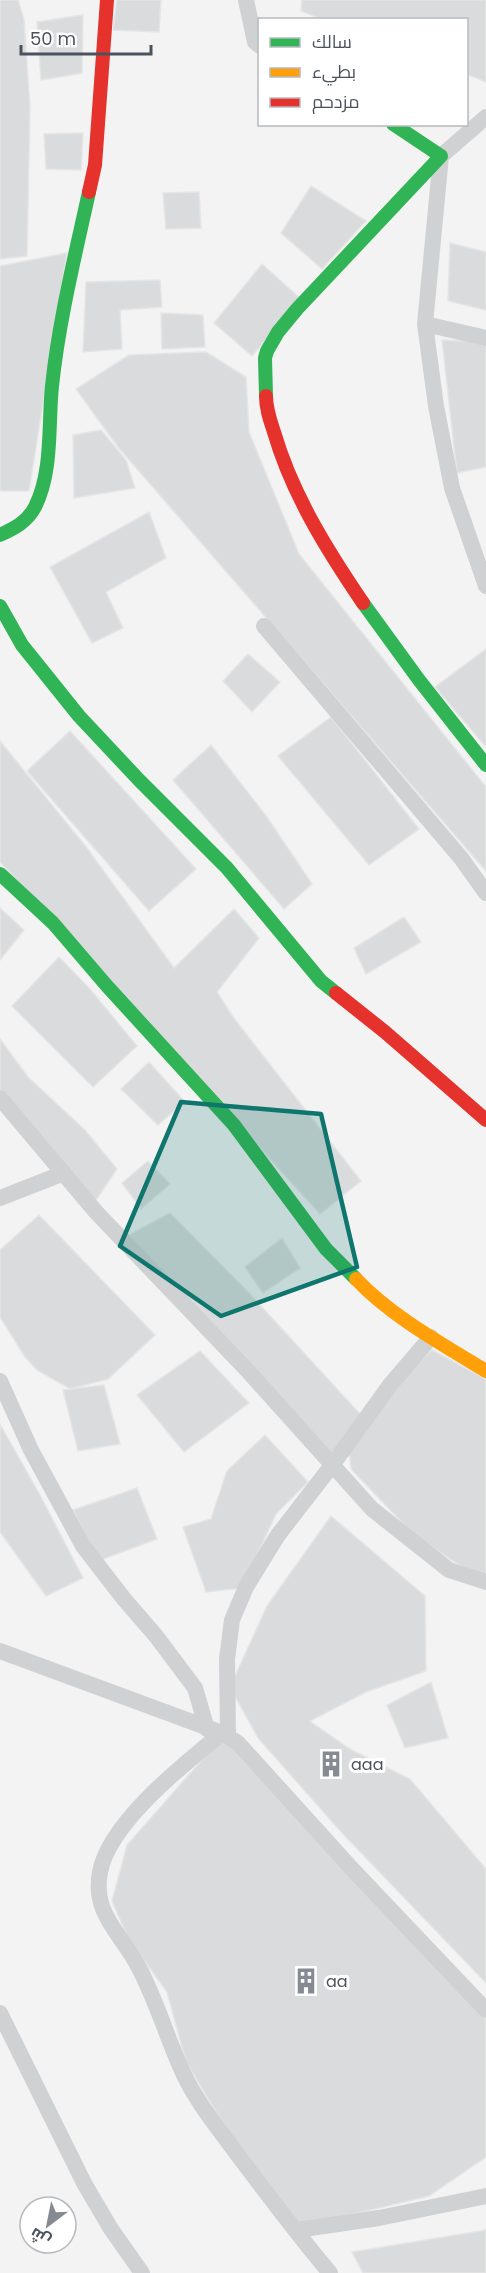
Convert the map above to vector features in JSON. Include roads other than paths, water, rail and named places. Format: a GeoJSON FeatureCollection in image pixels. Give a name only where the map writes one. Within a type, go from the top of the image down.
{"type":"FeatureCollection","features":[{"type":"Feature","properties":{"kind":"street"},"geometry":{"type":"LineString","coordinates":[[0,535],[20,526],[34,509],[42,489],[46,468],[52,385],[66,296],[95,165],[106,0]]}},
{"type":"Feature","properties":{"kind":"street"},"geometry":{"type":"LineString","coordinates":[[246,0],[255,42],[258,44]]}},
{"type":"Feature","properties":{"kind":"street"},"geometry":{"type":"LineString","coordinates":[[486,117],[441,156],[297,309],[277,334],[266,355],[263,381],[277,447],[303,509],[400,655],[486,765]]}},
{"type":"Feature","properties":{"kind":"street"},"geometry":{"type":"LineString","coordinates":[[396,126],[441,156]]}},
{"type":"Feature","properties":{"kind":"street"},"geometry":{"type":"LineString","coordinates":[[441,156],[425,324],[436,406],[452,488],[486,586]]}},
{"type":"Feature","properties":{"kind":"street"},"geometry":{"type":"LineString","coordinates":[[425,324],[486,338]]}},
{"type":"Feature","properties":{"kind":"street"},"geometry":{"type":"LineString","coordinates":[[0,606],[22,645],[79,716],[227,868],[321,981],[486,1120]]}},
{"type":"Feature","properties":{"kind":"street"},"geometry":{"type":"LineString","coordinates":[[264,626],[462,858],[486,893]]}},
{"type":"Feature","properties":{"kind":"street"},"geometry":{"type":"LineString","coordinates":[[0,874],[53,923],[107,986],[234,1125],[326,1249],[369,1293],[431,1337],[486,1371]]}},
{"type":"Feature","properties":{"kind":"street"},"geometry":{"type":"LineString","coordinates":[[0,1098],[96,1212],[247,1370],[372,1509],[450,1570],[486,1582]]}},
{"type":"Feature","properties":{"kind":"street"},"geometry":{"type":"LineString","coordinates":[[0,1198],[64,1173]]}},
{"type":"Feature","properties":{"kind":"street"},"geometry":{"type":"LineString","coordinates":[[330,2273],[275,2206],[211,2120],[185,2076],[137,1963],[108,1922],[101,1907],[100,1872],[106,1854],[123,1828],[171,1775],[219,1733],[232,1620],[246,1587],[278,1535],[390,1385],[431,1337]]}},
{"type":"Feature","properties":{"kind":"street"},"geometry":{"type":"LineString","coordinates":[[0,1381],[31,1450],[83,1546],[195,1688],[219,1733]]}},
{"type":"Feature","properties":{"kind":"street"},"geometry":{"type":"LineString","coordinates":[[0,1651],[219,1733],[238,1743],[353,1870],[486,2010]]}},
{"type":"Feature","properties":{"kind":"street"},"geometry":{"type":"LineString","coordinates":[[0,2013],[84,2183],[111,2229],[142,2273]]}},
{"type":"Feature","properties":{"kind":"street"},"geometry":{"type":"LineString","coordinates":[[297,2230],[379,2218],[486,2196]]}},
{"type":"Feature","properties":{"kind":"place","name":"aaa"},"geometry":{"type":"Point","coordinates":[331,1764]}},
{"type":"Feature","properties":{"kind":"place","name":"aa"},"geometry":{"type":"Point","coordinates":[306,1981]}}]}
